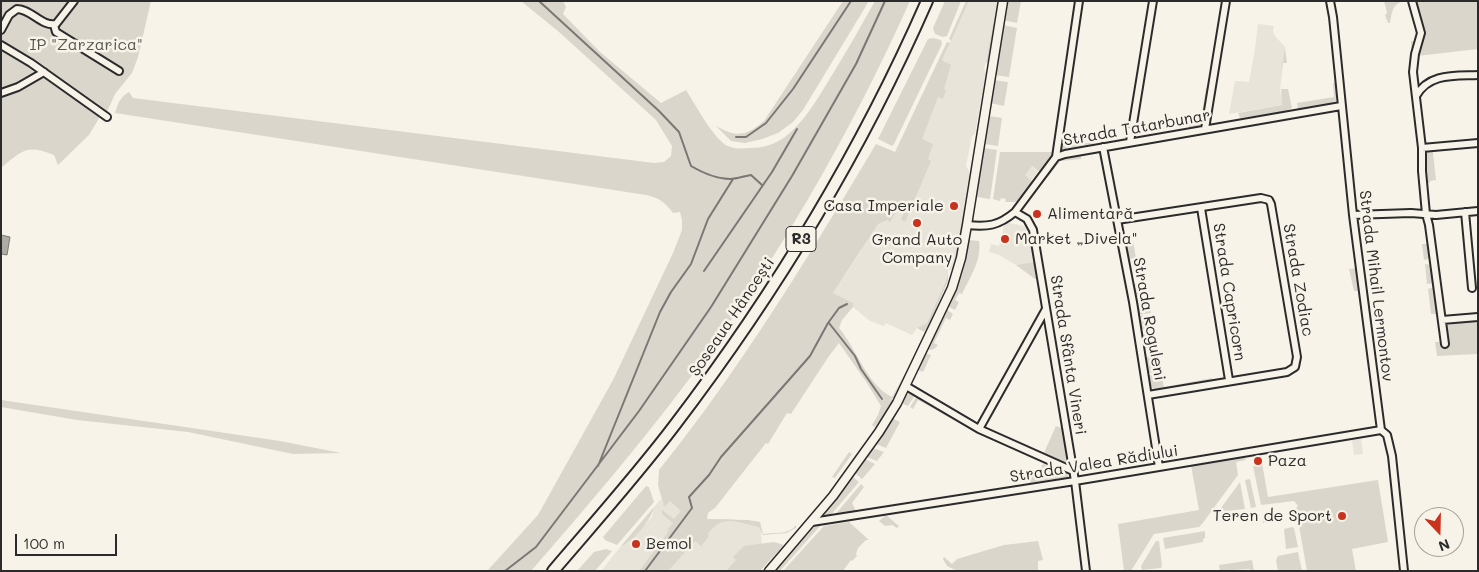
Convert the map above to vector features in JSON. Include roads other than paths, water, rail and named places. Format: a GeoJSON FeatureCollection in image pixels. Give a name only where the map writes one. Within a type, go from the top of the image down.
{"type":"FeatureCollection","features":[{"type":"Feature","properties":{"kind":"highway","name":"Șoseaua Hâncești"},"geometry":{"type":"LineString","coordinates":[[553,571],[590,529],[673,427],[774,284],[864,132],[927,1]]}},
{"type":"Feature","properties":{"kind":"street"},"geometry":{"type":"LineString","coordinates":[[54,25],[74,1]]}},
{"type":"Feature","properties":{"kind":"street"},"geometry":{"type":"LineString","coordinates":[[769,571],[812,522],[879,432],[906,386],[952,288],[961,258],[967,225],[1003,1]]}},
{"type":"Feature","properties":{"kind":"street"},"geometry":{"type":"LineString","coordinates":[[1056,157],[1079,1]]}},
{"type":"Feature","properties":{"kind":"street"},"geometry":{"type":"LineString","coordinates":[[1130,142],[1153,1]]}},
{"type":"Feature","properties":{"kind":"street"},"geometry":{"type":"LineString","coordinates":[[1205,129],[1226,1]]}},
{"type":"Feature","properties":{"kind":"street","name":"Strada Mihail Lermontov"},"geometry":{"type":"LineString","coordinates":[[1330,1],[1353,215],[1381,430],[1387,435],[1392,456],[1404,571]]}},
{"type":"Feature","properties":{"kind":"street"},"geometry":{"type":"LineString","coordinates":[[1412,1],[1421,33],[1415,54],[1414,66],[1426,214],[1445,344]]}},
{"type":"Feature","properties":{"kind":"street"},"geometry":{"type":"LineString","coordinates":[[1,30],[9,14],[17,9],[23,9],[49,25],[54,25]]}},
{"type":"Feature","properties":{"kind":"street"},"geometry":{"type":"LineString","coordinates":[[54,25],[56,32],[119,71]]}},
{"type":"Feature","properties":{"kind":"street"},"geometry":{"type":"LineString","coordinates":[[1,46],[44,72],[107,117]]}},
{"type":"Feature","properties":{"kind":"street"},"geometry":{"type":"LineString","coordinates":[[1,93],[18,87],[44,72]]}},
{"type":"Feature","properties":{"kind":"street"},"geometry":{"type":"LineString","coordinates":[[1416,96],[1423,86],[1436,78],[1478,75]]}},
{"type":"Feature","properties":{"kind":"street","name":"Strada Tatarbunar"},"geometry":{"type":"LineString","coordinates":[[967,225],[994,225],[1015,212],[1056,157],[1065,154],[1341,106]]}},
{"type":"Feature","properties":{"kind":"street"},"geometry":{"type":"LineString","coordinates":[[1422,148],[1478,142]]}},
{"type":"Feature","properties":{"kind":"street","name":"Strada Roguleni"},"geometry":{"type":"LineString","coordinates":[[1103,148],[1133,302],[1159,467]]}},
{"type":"Feature","properties":{"kind":"street","name":"Strada Zodiac"},"geometry":{"type":"LineString","coordinates":[[1117,220],[1261,198],[1269,200],[1271,204],[1297,363],[1292,370],[1148,395]]}},
{"type":"Feature","properties":{"kind":"street","name":"Strada Capricorn"},"geometry":{"type":"LineString","coordinates":[[1201,208],[1229,380]]}},
{"type":"Feature","properties":{"kind":"street"},"geometry":{"type":"LineString","coordinates":[[1353,215],[1478,211]]}},
{"type":"Feature","properties":{"kind":"street","name":"Strada Sfânta Vineri"},"geometry":{"type":"LineString","coordinates":[[1015,212],[1027,219],[1033,230],[1075,482],[1086,571]]}},
{"type":"Feature","properties":{"kind":"street"},"geometry":{"type":"LineString","coordinates":[[1465,212],[1472,288]]}},
{"type":"Feature","properties":{"kind":"street"},"geometry":{"type":"LineString","coordinates":[[906,386],[979,429],[1046,309]]}},
{"type":"Feature","properties":{"kind":"street"},"geometry":{"type":"LineString","coordinates":[[1442,320],[1478,317]]}},
{"type":"Feature","properties":{"kind":"street","name":"Strada Valea Rădiului"},"geometry":{"type":"LineString","coordinates":[[979,429],[1073,471]]}},
{"type":"Feature","properties":{"kind":"street","name":"Strada Valea Rădiului"},"geometry":{"type":"LineString","coordinates":[[812,522],[1075,482],[1381,430]]}},
{"type":"Feature","properties":{"kind":"waterway"},"geometry":{"type":"LineString","coordinates":[[539,1],[659,111],[679,132],[691,166],[710,175],[725,179],[735,179],[751,175],[762,185]]}},
{"type":"Feature","properties":{"kind":"waterway"},"geometry":{"type":"LineString","coordinates":[[736,137],[746,137],[766,123],[793,89],[851,1]]}},
{"type":"Feature","properties":{"kind":"waterway"},"geometry":{"type":"LineString","coordinates":[[505,571],[536,547],[639,411],[711,307],[792,176],[856,64],[885,1]]}},
{"type":"Feature","properties":{"kind":"waterway"},"geometry":{"type":"LineString","coordinates":[[704,271],[772,172],[797,129]]}},
{"type":"Feature","properties":{"kind":"waterway"},"geometry":{"type":"LineString","coordinates":[[598,466],[660,312],[671,292],[691,264],[708,219],[733,179]]}},
{"type":"Feature","properties":{"kind":"waterway"},"geometry":{"type":"LineString","coordinates":[[645,571],[692,508],[689,497],[709,475],[721,457],[810,356],[828,323],[839,308],[847,304]]}},
{"type":"Feature","properties":{"kind":"waterway"},"geometry":{"type":"LineString","coordinates":[[829,323],[855,356],[861,369],[882,399]]}},
{"type":"Feature","properties":{"kind":"place","name":"Casa Imperiale"},"geometry":{"type":"Point","coordinates":[954,206]}},
{"type":"Feature","properties":{"kind":"place","name":"Alimentară"},"geometry":{"type":"Point","coordinates":[1037,214]}},
{"type":"Feature","properties":{"kind":"place","name":"Grand Auto Company"},"geometry":{"type":"Point","coordinates":[917,223]}},
{"type":"Feature","properties":{"kind":"place","name":"Market „Divela\""},"geometry":{"type":"Point","coordinates":[1005,239]}},
{"type":"Feature","properties":{"kind":"place","name":"Paza"},"geometry":{"type":"Point","coordinates":[1258,461]}},
{"type":"Feature","properties":{"kind":"place","name":"Teren de Sport"},"geometry":{"type":"Point","coordinates":[1342,516]}},
{"type":"Feature","properties":{"kind":"place","name":"Bemol"},"geometry":{"type":"Point","coordinates":[636,544]}},
{"type":"Feature","properties":{"kind":"park label","name":"IP \"Zarzarica\""},"geometry":{"type":"Point","coordinates":[86,45]}}]}
